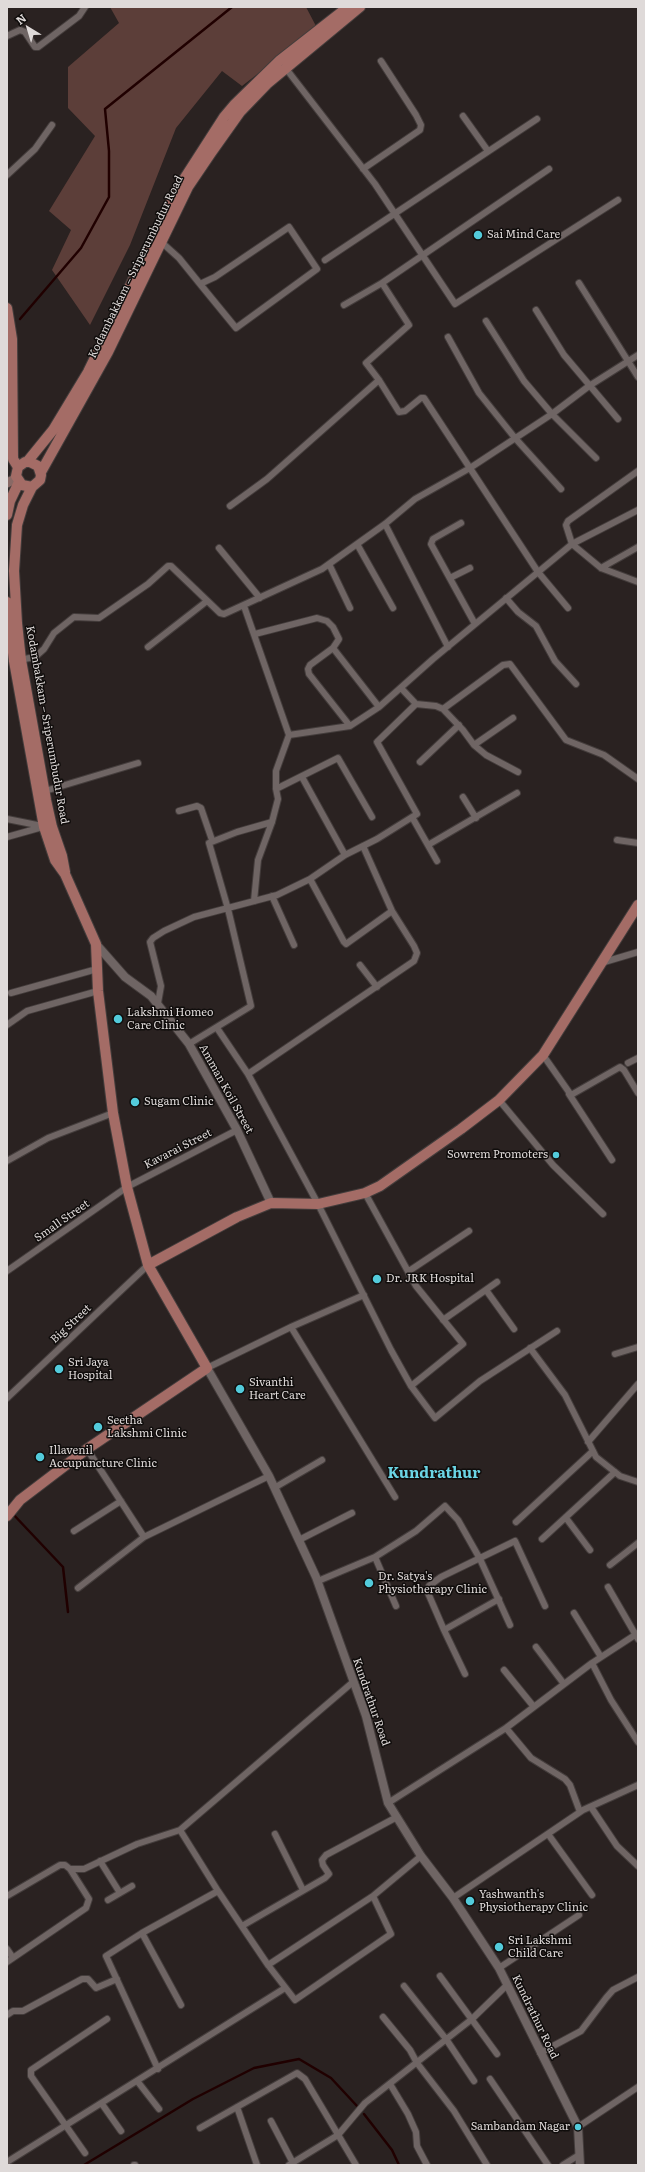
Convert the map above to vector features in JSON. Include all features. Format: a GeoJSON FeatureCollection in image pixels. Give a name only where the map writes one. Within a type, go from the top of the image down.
{"type":"FeatureCollection","features":[{"type":"Feature","properties":{"kind":"main road","name":"Kodambakkam – Sriperumbudur Road"},"geometry":{"type":"LineString","coordinates":[[18,467],[27,462],[53,430],[88,372],[188,187],[240,112],[282,65],[348,7]]}},
{"type":"Feature","properties":{"kind":"main road","name":"Kodambakkam – Sriperumbudur Road"},"geometry":{"type":"LineString","coordinates":[[282,65],[360,7]]}},
{"type":"Feature","properties":{"kind":"main road","name":"Kodambakkam – Sriperumbudur Road"},"geometry":{"type":"LineString","coordinates":[[47,826],[45,791],[18,660],[15,546],[19,518],[32,486],[40,480],[41,472],[108,352],[158,240]]}},
{"type":"Feature","properties":{"kind":"main road"},"geometry":{"type":"LineString","coordinates":[[7,308],[12,339],[13,459],[18,467],[18,480],[10,501],[7,515]]}},
{"type":"Feature","properties":{"kind":"main road"},"geometry":{"type":"LineString","coordinates":[[27,462],[34,463],[41,472]]}},
{"type":"Feature","properties":{"kind":"main road"},"geometry":{"type":"LineString","coordinates":[[7,483],[18,480]]}},
{"type":"Feature","properties":{"kind":"main road"},"geometry":{"type":"LineString","coordinates":[[18,480],[26,487],[32,486]]}},
{"type":"Feature","properties":{"kind":"main road","name":"Kodambakkam – Sriperumbudur Road"},"geometry":{"type":"LineString","coordinates":[[7,602],[47,826],[55,860],[65,874],[96,944],[98,991],[113,1113],[128,1187],[148,1265],[207,1368]]}},
{"type":"Feature","properties":{"kind":"main road"},"geometry":{"type":"LineString","coordinates":[[148,1265],[237,1217],[272,1203],[318,1204],[365,1193],[380,1186],[462,1130],[499,1100],[543,1055],[638,905]]}},
{"type":"Feature","properties":{"kind":"main road"},"geometry":{"type":"LineString","coordinates":[[7,1516],[20,1500],[88,1449],[207,1368]]}},
{"type":"Feature","properties":{"kind":"street"},"geometry":{"type":"LineString","coordinates":[[7,36],[20,30],[24,32],[35,47],[38,47],[79,16],[85,7]]}},
{"type":"Feature","properties":{"kind":"street"},"geometry":{"type":"LineString","coordinates":[[363,169],[420,130],[421,126],[416,115],[381,61]]}},
{"type":"Feature","properties":{"kind":"street"},"geometry":{"type":"LineString","coordinates":[[282,65],[363,169],[423,254],[455,304],[618,200]]}},
{"type":"Feature","properties":{"kind":"street"},"geometry":{"type":"LineString","coordinates":[[463,116],[488,152]]}},
{"type":"Feature","properties":{"kind":"street"},"geometry":{"type":"LineString","coordinates":[[325,260],[536,119]]}},
{"type":"Feature","properties":{"kind":"street"},"geometry":{"type":"LineString","coordinates":[[7,175],[36,149],[52,125]]}},
{"type":"Feature","properties":{"kind":"street"},"geometry":{"type":"LineString","coordinates":[[344,305],[382,283],[549,169]]}},
{"type":"Feature","properties":{"kind":"street"},"geometry":{"type":"LineString","coordinates":[[158,240],[179,258],[200,284],[236,328],[317,269],[289,228],[215,277],[200,284]]}},
{"type":"Feature","properties":{"kind":"street"},"geometry":{"type":"LineString","coordinates":[[382,283],[409,325],[403,333],[368,360],[366,363],[368,367],[379,380],[396,408],[402,413],[421,398],[424,398],[538,572],[568,608]]}},
{"type":"Feature","properties":{"kind":"street"},"geometry":{"type":"LineString","coordinates":[[579,283],[627,362],[638,377]]}},
{"type":"Feature","properties":{"kind":"street"},"geometry":{"type":"LineString","coordinates":[[536,310],[564,355],[618,419]]}},
{"type":"Feature","properties":{"kind":"street"},"geometry":{"type":"LineString","coordinates":[[486,321],[524,381],[552,414],[596,458]]}},
{"type":"Feature","properties":{"kind":"street"},"geometry":{"type":"LineString","coordinates":[[448,337],[479,393],[515,438],[561,489]]}},
{"type":"Feature","properties":{"kind":"street"},"geometry":{"type":"LineString","coordinates":[[18,660],[35,657],[44,649],[54,634],[74,617],[100,618],[148,584],[168,566],[220,613],[224,614],[322,570],[415,499],[470,468],[552,414],[589,386],[638,355]]}},
{"type":"Feature","properties":{"kind":"street"},"geometry":{"type":"LineString","coordinates":[[230,506],[267,478],[379,380]]}},
{"type":"Feature","properties":{"kind":"street"},"geometry":{"type":"LineString","coordinates":[[638,471],[568,521],[566,528],[572,544],[601,568],[638,582]]}},
{"type":"Feature","properties":{"kind":"street"},"geometry":{"type":"LineString","coordinates":[[289,735],[350,726],[379,707],[475,624],[572,544],[638,510]]}},
{"type":"Feature","properties":{"kind":"street"},"geometry":{"type":"LineString","coordinates":[[461,523],[431,541],[475,624]]}},
{"type":"Feature","properties":{"kind":"street"},"geometry":{"type":"LineString","coordinates":[[384,524],[448,647]]}},
{"type":"Feature","properties":{"kind":"street"},"geometry":{"type":"LineString","coordinates":[[357,544],[393,608]]}},
{"type":"Feature","properties":{"kind":"street"},"geometry":{"type":"LineString","coordinates":[[601,568],[638,546]]}},
{"type":"Feature","properties":{"kind":"street"},"geometry":{"type":"LineString","coordinates":[[219,548],[260,598]]}},
{"type":"Feature","properties":{"kind":"street"},"geometry":{"type":"LineString","coordinates":[[329,564],[350,608]]}},
{"type":"Feature","properties":{"kind":"street"},"geometry":{"type":"LineString","coordinates":[[450,578],[470,568]]}},
{"type":"Feature","properties":{"kind":"street"},"geometry":{"type":"LineString","coordinates":[[506,598],[518,612],[536,626],[555,661],[576,684]]}},
{"type":"Feature","properties":{"kind":"street"},"geometry":{"type":"LineString","coordinates":[[148,647],[207,600]]}},
{"type":"Feature","properties":{"kind":"street"},"geometry":{"type":"LineString","coordinates":[[244,606],[289,735],[276,771],[276,789],[278,799],[272,822],[258,860],[254,901]]}},
{"type":"Feature","properties":{"kind":"street"},"geometry":{"type":"LineString","coordinates":[[255,634],[317,618],[326,621],[338,633],[339,638],[333,648],[310,665],[308,669],[309,674],[350,726]]}},
{"type":"Feature","properties":{"kind":"street"},"geometry":{"type":"LineString","coordinates":[[333,648],[379,707]]}},
{"type":"Feature","properties":{"kind":"street"},"geometry":{"type":"LineString","coordinates":[[443,709],[503,665],[510,664],[566,740],[604,755],[638,780]]}},
{"type":"Feature","properties":{"kind":"street"},"geometry":{"type":"LineString","coordinates":[[401,688],[416,704],[436,706],[443,709],[474,745],[486,755],[518,772]]}},
{"type":"Feature","properties":{"kind":"street"},"geometry":{"type":"LineString","coordinates":[[158,1003],[161,986],[150,942],[164,931],[194,917],[272,896],[310,879],[345,855],[417,814],[377,742],[416,704]]}},
{"type":"Feature","properties":{"kind":"street"},"geometry":{"type":"LineString","coordinates":[[474,745],[513,718]]}},
{"type":"Feature","properties":{"kind":"street"},"geometry":{"type":"LineString","coordinates":[[420,762],[459,726]]}},
{"type":"Feature","properties":{"kind":"street"},"geometry":{"type":"LineString","coordinates":[[276,789],[338,758],[372,818]]}},
{"type":"Feature","properties":{"kind":"street"},"geometry":{"type":"LineString","coordinates":[[45,791],[138,763]]}},
{"type":"Feature","properties":{"kind":"street"},"geometry":{"type":"LineString","coordinates":[[302,777],[345,855]]}},
{"type":"Feature","properties":{"kind":"street"},"geometry":{"type":"LineString","coordinates":[[428,845],[517,794]]}},
{"type":"Feature","properties":{"kind":"street"},"geometry":{"type":"LineString","coordinates":[[463,797],[476,818]]}},
{"type":"Feature","properties":{"kind":"street"},"geometry":{"type":"LineString","coordinates":[[178,811],[197,806],[201,808],[212,840],[210,846],[228,908],[251,1006],[189,1044]]}},
{"type":"Feature","properties":{"kind":"street"},"geometry":{"type":"LineString","coordinates":[[412,817],[437,861]]}},
{"type":"Feature","properties":{"kind":"street"},"geometry":{"type":"LineString","coordinates":[[7,819],[47,826]]}},
{"type":"Feature","properties":{"kind":"street"},"geometry":{"type":"LineString","coordinates":[[212,840],[272,822]]}},
{"type":"Feature","properties":{"kind":"street"},"geometry":{"type":"LineString","coordinates":[[7,837],[47,826]]}},
{"type":"Feature","properties":{"kind":"street"},"geometry":{"type":"LineString","coordinates":[[617,840],[638,843]]}},
{"type":"Feature","properties":{"kind":"street"},"geometry":{"type":"LineString","coordinates":[[248,1074],[414,961],[417,953],[392,911],[363,846]]}},
{"type":"Feature","properties":{"kind":"street"},"geometry":{"type":"LineString","coordinates":[[310,879],[346,944],[392,911]]}},
{"type":"Feature","properties":{"kind":"street"},"geometry":{"type":"LineString","coordinates":[[272,896],[294,945]]}},
{"type":"Feature","properties":{"kind":"street","name":"Amman Koil Street"},"geometry":{"type":"LineString","coordinates":[[96,944],[125,977],[158,1003],[189,1044],[237,1130],[272,1203]]}},
{"type":"Feature","properties":{"kind":"street"},"geometry":{"type":"LineString","coordinates":[[600,963],[637,954]]}},
{"type":"Feature","properties":{"kind":"street"},"geometry":{"type":"LineString","coordinates":[[360,965],[377,987]]}},
{"type":"Feature","properties":{"kind":"street"},"geometry":{"type":"LineString","coordinates":[[11,994],[97,969]]}},
{"type":"Feature","properties":{"kind":"street"},"geometry":{"type":"LineString","coordinates":[[7,1025],[27,1011],[98,991]]}},
{"type":"Feature","properties":{"kind":"street"},"geometry":{"type":"LineString","coordinates":[[217,1028],[248,1074],[318,1204],[391,1350],[411,1386],[435,1418],[480,1381],[557,1331]]}},
{"type":"Feature","properties":{"kind":"street"},"geometry":{"type":"LineString","coordinates":[[543,1055],[612,1160]]}},
{"type":"Feature","properties":{"kind":"street"},"geometry":{"type":"LineString","coordinates":[[628,1063],[638,1058]]}},
{"type":"Feature","properties":{"kind":"street"},"geometry":{"type":"LineString","coordinates":[[569,1094],[575,1095],[620,1068],[624,1070],[638,1093]]}},
{"type":"Feature","properties":{"kind":"street"},"geometry":{"type":"LineString","coordinates":[[499,1100],[554,1165],[603,1214]]}},
{"type":"Feature","properties":{"kind":"street"},"geometry":{"type":"LineString","coordinates":[[7,1161],[48,1138],[113,1113]]}},
{"type":"Feature","properties":{"kind":"street","name":"Kavarai Street"},"geometry":{"type":"LineString","coordinates":[[128,1187],[237,1130]]}},
{"type":"Feature","properties":{"kind":"street","name":"Small Street"},"geometry":{"type":"LineString","coordinates":[[7,1271],[128,1187]]}},
{"type":"Feature","properties":{"kind":"street"},"geometry":{"type":"LineString","coordinates":[[365,1193],[416,1286],[462,1344],[411,1386]]}},
{"type":"Feature","properties":{"kind":"street"},"geometry":{"type":"LineString","coordinates":[[409,1271],[469,1231]]}},
{"type":"Feature","properties":{"kind":"street","name":"Big Street"},"geometry":{"type":"LineString","coordinates":[[7,1398],[148,1265]]}},
{"type":"Feature","properties":{"kind":"street"},"geometry":{"type":"LineString","coordinates":[[443,1320],[498,1282]]}},
{"type":"Feature","properties":{"kind":"street"},"geometry":{"type":"LineString","coordinates":[[486,1290],[514,1329]]}},
{"type":"Feature","properties":{"kind":"street"},"geometry":{"type":"LineString","coordinates":[[207,1368],[291,1327],[364,1295]]}},
{"type":"Feature","properties":{"kind":"street"},"geometry":{"type":"LineString","coordinates":[[291,1327],[395,1497]]}},
{"type":"Feature","properties":{"kind":"street"},"geometry":{"type":"LineString","coordinates":[[615,1354],[638,1347]]}},
{"type":"Feature","properties":{"kind":"street"},"geometry":{"type":"LineString","coordinates":[[530,1348],[565,1396],[596,1457],[620,1476],[638,1482]]}},
{"type":"Feature","properties":{"kind":"street","name":"Kundrathur Road"},"geometry":{"type":"LineString","coordinates":[[207,1368],[269,1476],[318,1581],[374,1740],[388,1803],[421,1856],[453,1898],[499,1968],[578,2127],[580,2165]]}},
{"type":"Feature","properties":{"kind":"street"},"geometry":{"type":"LineString","coordinates":[[588,1442],[638,1384]]}},
{"type":"Feature","properties":{"kind":"street"},"geometry":{"type":"LineString","coordinates":[[88,1449],[144,1537]]}},
{"type":"Feature","properties":{"kind":"street"},"geometry":{"type":"LineString","coordinates":[[516,1522],[593,1451]]}},
{"type":"Feature","properties":{"kind":"street"},"geometry":{"type":"LineString","coordinates":[[274,1488],[322,1460]]}},
{"type":"Feature","properties":{"kind":"street"},"geometry":{"type":"LineString","coordinates":[[542,1539],[615,1472]]}},
{"type":"Feature","properties":{"kind":"street"},"geometry":{"type":"LineString","coordinates":[[78,1588],[144,1537],[269,1476]]}},
{"type":"Feature","properties":{"kind":"street"},"geometry":{"type":"LineString","coordinates":[[74,1531],[121,1501]]}},
{"type":"Feature","properties":{"kind":"street"},"geometry":{"type":"LineString","coordinates":[[318,1581],[375,1557],[416,1531],[445,1506],[458,1520],[480,1559],[510,1625]]}},
{"type":"Feature","properties":{"kind":"street"},"geometry":{"type":"LineString","coordinates":[[299,1540],[352,1512]]}},
{"type":"Feature","properties":{"kind":"street"},"geometry":{"type":"LineString","coordinates":[[566,1518],[590,1550]]}},
{"type":"Feature","properties":{"kind":"street"},"geometry":{"type":"LineString","coordinates":[[465,1674],[428,1593],[429,1586],[441,1578],[515,1541],[545,1606]]}},
{"type":"Feature","properties":{"kind":"street"},"geometry":{"type":"LineString","coordinates":[[610,1565],[638,1543]]}},
{"type":"Feature","properties":{"kind":"street"},"geometry":{"type":"LineString","coordinates":[[375,1557],[396,1606]]}},
{"type":"Feature","properties":{"kind":"street"},"geometry":{"type":"LineString","coordinates":[[388,1803],[506,1728],[592,1663],[637,1635],[608,1587]]}},
{"type":"Feature","properties":{"kind":"street"},"geometry":{"type":"LineString","coordinates":[[444,1630],[499,1599]]}},
{"type":"Feature","properties":{"kind":"street"},"geometry":{"type":"LineString","coordinates":[[574,1613],[601,1657]]}},
{"type":"Feature","properties":{"kind":"street"},"geometry":{"type":"LineString","coordinates":[[536,1647],[564,1684]]}},
{"type":"Feature","properties":{"kind":"street"},"geometry":{"type":"LineString","coordinates":[[592,1663],[611,1700],[638,1742]]}},
{"type":"Feature","properties":{"kind":"street"},"geometry":{"type":"LineString","coordinates":[[504,1670],[534,1707]]}},
{"type":"Feature","properties":{"kind":"street"},"geometry":{"type":"LineString","coordinates":[[70,1869],[84,1869],[137,1844],[180,1830],[353,1682]]}},
{"type":"Feature","properties":{"kind":"street"},"geometry":{"type":"LineString","coordinates":[[506,1728],[531,1758],[565,1779],[570,1785],[582,1811]]}},
{"type":"Feature","properties":{"kind":"street"},"geometry":{"type":"LineString","coordinates":[[453,1898],[582,1811],[638,1785]]}},
{"type":"Feature","properties":{"kind":"street"},"geometry":{"type":"LineString","coordinates":[[591,1807],[617,1846],[638,1866]]}},
{"type":"Feature","properties":{"kind":"street"},"geometry":{"type":"LineString","coordinates":[[242,1926],[328,1874],[323,1865],[326,1855],[397,1817]]}},
{"type":"Feature","properties":{"kind":"street"},"geometry":{"type":"LineString","coordinates":[[180,1830],[218,1892],[268,1965],[295,2000],[391,1934],[373,1896]]}},
{"type":"Feature","properties":{"kind":"street"},"geometry":{"type":"LineString","coordinates":[[275,1834],[303,1890]]}},
{"type":"Feature","properties":{"kind":"street"},"geometry":{"type":"LineString","coordinates":[[548,1834],[592,1894]]}},
{"type":"Feature","properties":{"kind":"street"},"geometry":{"type":"LineString","coordinates":[[268,1965],[373,1896],[421,1856]]}},
{"type":"Feature","properties":{"kind":"street"},"geometry":{"type":"LineString","coordinates":[[100,1861],[120,1893]]}},
{"type":"Feature","properties":{"kind":"street"},"geometry":{"type":"LineString","coordinates":[[7,1896],[55,1866],[65,1865],[70,1869],[89,1899],[86,1908],[7,1962]]}},
{"type":"Feature","properties":{"kind":"street"},"geometry":{"type":"LineString","coordinates":[[108,1900],[132,1886]]}},
{"type":"Feature","properties":{"kind":"street"},"geometry":{"type":"LineString","coordinates":[[158,2069],[106,1956],[142,1933],[218,1892]]}},
{"type":"Feature","properties":{"kind":"street"},"geometry":{"type":"LineString","coordinates":[[499,1968],[579,1915]]}},
{"type":"Feature","properties":{"kind":"street"},"geometry":{"type":"LineString","coordinates":[[142,1933],[180,2005]]}},
{"type":"Feature","properties":{"kind":"street"},"geometry":{"type":"LineString","coordinates":[[7,1949],[14,1958]]}},
{"type":"Feature","properties":{"kind":"street"},"geometry":{"type":"LineString","coordinates":[[440,1976],[497,2054]]}},
{"type":"Feature","properties":{"kind":"street"},"geometry":{"type":"LineString","coordinates":[[540,2053],[581,2031],[613,1990],[638,1977]]}},
{"type":"Feature","properties":{"kind":"street"},"geometry":{"type":"LineString","coordinates":[[7,2015],[13,2012],[23,2011],[82,1979],[88,1979],[96,1988],[117,1979]]}},
{"type":"Feature","properties":{"kind":"street"},"geometry":{"type":"LineString","coordinates":[[270,2121],[291,2164],[338,2135],[365,2103],[472,2019],[507,1985]]}},
{"type":"Feature","properties":{"kind":"street"},"geometry":{"type":"LineString","coordinates":[[404,1986],[446,2038],[474,2081]]}},
{"type":"Feature","properties":{"kind":"street"},"geometry":{"type":"LineString","coordinates":[[7,2162],[138,2082],[285,1988]]}},
{"type":"Feature","properties":{"kind":"street"},"geometry":{"type":"LineString","coordinates":[[383,2017],[410,2050],[417,2063],[454,2111],[487,2165]]}},
{"type":"Feature","properties":{"kind":"street"},"geometry":{"type":"LineString","coordinates":[[85,2153],[31,2076],[31,2070],[107,2019]]}},
{"type":"Feature","properties":{"kind":"street"},"geometry":{"type":"LineString","coordinates":[[200,2128],[297,2074],[305,2079],[356,2165]]}},
{"type":"Feature","properties":{"kind":"street"},"geometry":{"type":"LineString","coordinates":[[490,2079],[548,2165]]}},
{"type":"Feature","properties":{"kind":"street"},"geometry":{"type":"LineString","coordinates":[[138,2082],[159,2110]]}},
{"type":"Feature","properties":{"kind":"street"},"geometry":{"type":"LineString","coordinates":[[390,2084],[408,2114],[416,2132],[417,2146],[427,2165]]}},
{"type":"Feature","properties":{"kind":"street"},"geometry":{"type":"LineString","coordinates":[[578,2127],[638,2086]]}},
{"type":"Feature","properties":{"kind":"street"},"geometry":{"type":"LineString","coordinates":[[102,2104],[121,2131]]}},
{"type":"Feature","properties":{"kind":"street"},"geometry":{"type":"LineString","coordinates":[[237,2107],[257,2165]]}},
{"type":"Feature","properties":{"kind":"street"},"geometry":{"type":"LineString","coordinates":[[563,2165],[579,2155]]}},
{"type":"Feature","properties":{"kind":"shaded area"},"geometry":{"type":"Polygon","coordinates":[[[110,7],[306,7],[317,28],[242,86],[222,71],[176,128],[130,245],[90,325],[52,270],[71,230],[49,211],[95,136],[68,108],[68,67],[119,23],[110,7]]]}},
{"type":"Feature","properties":{"kind":"waterway"},"geometry":{"type":"LineString","coordinates":[[20,319],[81,248],[109,197],[109,151],[105,109],[232,7]]}},
{"type":"Feature","properties":{"kind":"waterway"},"geometry":{"type":"LineString","coordinates":[[12,1513],[63,1567],[68,1612]]}},
{"type":"Feature","properties":{"kind":"waterway"},"geometry":{"type":"LineString","coordinates":[[84,2165],[193,2099],[254,2068],[299,2059],[331,2078],[357,2106]]}},
{"type":"Feature","properties":{"kind":"waterway"},"geometry":{"type":"LineString","coordinates":[[364,2114],[392,2150],[399,2165]]}},
{"type":"Feature","properties":{"kind":"place","name":"Sai Mind Care"},"geometry":{"type":"Point","coordinates":[478,235]}},
{"type":"Feature","properties":{"kind":"place","name":"Lakshmi Homeo Care Clinic"},"geometry":{"type":"Point","coordinates":[118,1019]}},
{"type":"Feature","properties":{"kind":"place","name":"Sugam Clinic"},"geometry":{"type":"Point","coordinates":[135,1102]}},
{"type":"Feature","properties":{"kind":"place","name":"Sowrem Promoters"},"geometry":{"type":"Point","coordinates":[556,1155]}},
{"type":"Feature","properties":{"kind":"place","name":"Dr. JRK Hospital"},"geometry":{"type":"Point","coordinates":[377,1279]}},
{"type":"Feature","properties":{"kind":"place","name":"Sri Jaya Hospital"},"geometry":{"type":"Point","coordinates":[59,1369]}},
{"type":"Feature","properties":{"kind":"place","name":"Sivanthi Heart Care"},"geometry":{"type":"Point","coordinates":[240,1389]}},
{"type":"Feature","properties":{"kind":"place","name":"Seetha Lakshmi Clinic"},"geometry":{"type":"Point","coordinates":[98,1427]}},
{"type":"Feature","properties":{"kind":"place","name":"Illavenil Accupuncture Clinic"},"geometry":{"type":"Point","coordinates":[40,1457]}},
{"type":"Feature","properties":{"kind":"place","name":"Dr. Satya's Physiotherapy Clinic"},"geometry":{"type":"Point","coordinates":[369,1583]}},
{"type":"Feature","properties":{"kind":"place","name":"Yashwanth's Physiotherapy Clinic"},"geometry":{"type":"Point","coordinates":[470,1901]}},
{"type":"Feature","properties":{"kind":"place","name":"Sri Lakshmi Child Care"},"geometry":{"type":"Point","coordinates":[499,1947]}},
{"type":"Feature","properties":{"kind":"place","name":"Sambandam Nagar"},"geometry":{"type":"Point","coordinates":[578,2127]}},
{"type":"Feature","properties":{"kind":"district","name":"Kundrathur"},"geometry":{"type":"Point","coordinates":[434,1474]}}]}
